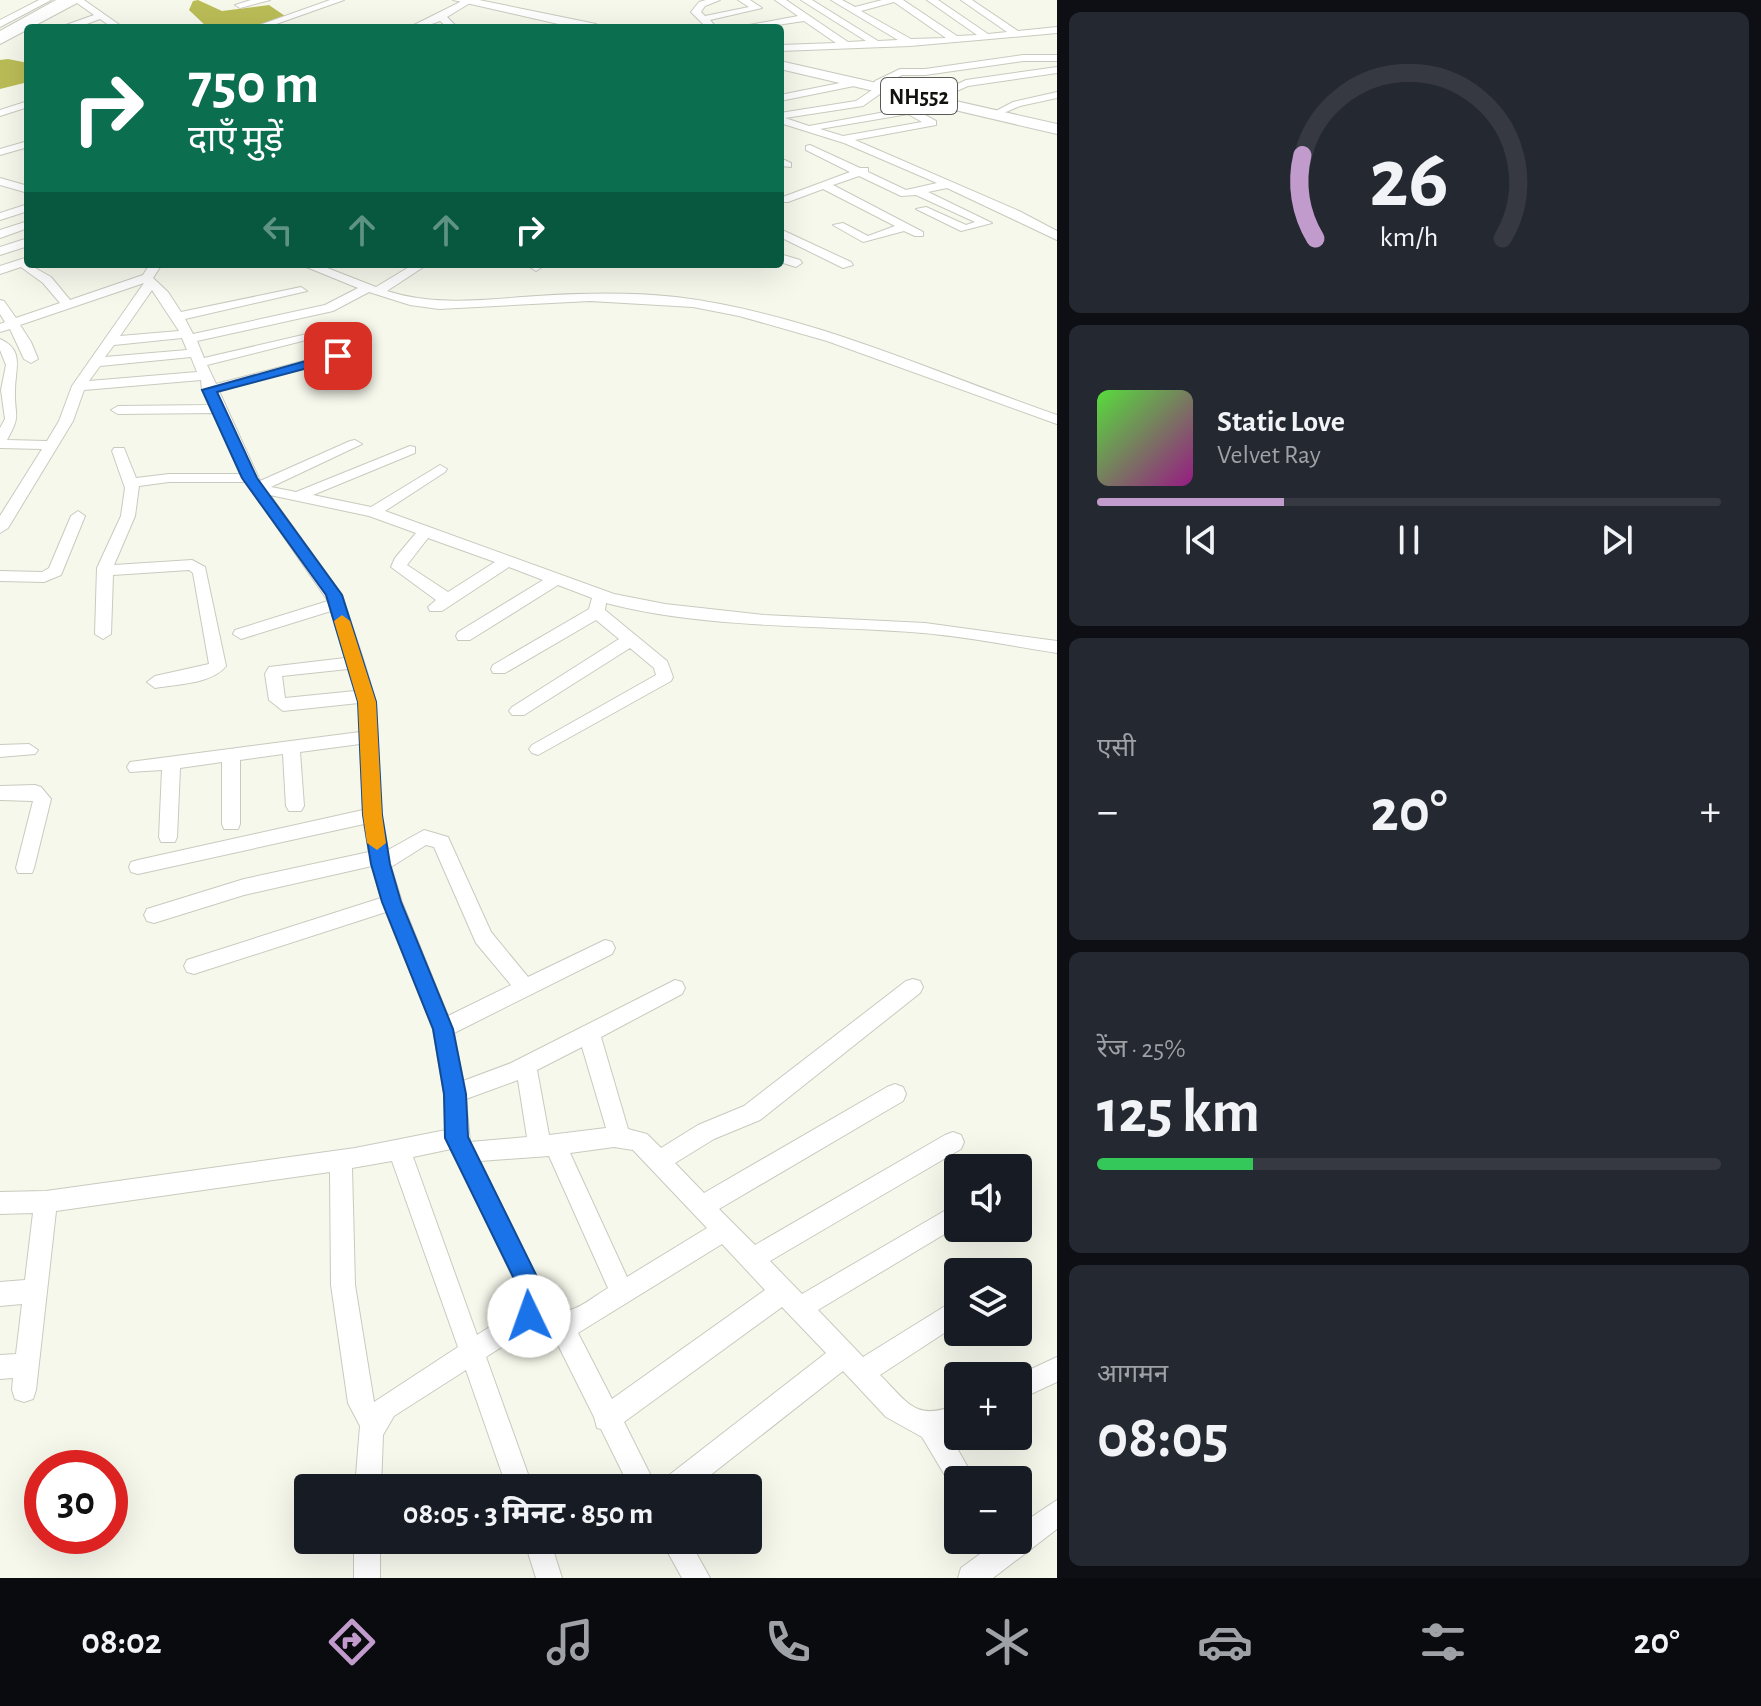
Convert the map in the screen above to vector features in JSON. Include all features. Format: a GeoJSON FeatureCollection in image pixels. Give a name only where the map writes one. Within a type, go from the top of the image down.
{"type":"FeatureCollection","features":[{"type":"Feature","properties":{"kind":"highway"},"geometry":{"type":"LineString","coordinates":[[0,27],[55,0]]}},
{"type":"Feature","properties":{"kind":"highway"},"geometry":{"type":"LineString","coordinates":[[24,24],[66,0]]}},
{"type":"Feature","properties":{"kind":"highway"},"geometry":{"type":"LineString","coordinates":[[446,0],[465,1],[577,24]]}},
{"type":"Feature","properties":{"kind":"highway"},"geometry":{"type":"LineString","coordinates":[[465,1],[564,24]]}},
{"type":"Feature","properties":{"kind":"highway"},"geometry":{"type":"LineString","coordinates":[[0,38],[24,24]]}},
{"type":"Feature","properties":{"kind":"highway","name":"NH552"},"geometry":{"type":"LineString","coordinates":[[784,65],[881,85]]}},
{"type":"Feature","properties":{"kind":"highway","name":"NH552"},"geometry":{"type":"LineString","coordinates":[[784,65],[1057,127]]}},
{"type":"Feature","properties":{"kind":"highway","name":"NH552"},"geometry":{"type":"LineString","coordinates":[[928,97],[1057,127]]}},
{"type":"Feature","properties":{"kind":"street"},"geometry":{"type":"LineString","coordinates":[[0,27],[46,0]]}},
{"type":"Feature","properties":{"kind":"street"},"geometry":{"type":"LineString","coordinates":[[28,24],[77,0],[111,24]]}},
{"type":"Feature","properties":{"kind":"street"},"geometry":{"type":"LineString","coordinates":[[240,5],[265,0]]}},
{"type":"Feature","properties":{"kind":"street"},"geometry":{"type":"LineString","coordinates":[[268,24],[339,0]]}},
{"type":"Feature","properties":{"kind":"street"},"geometry":{"type":"LineString","coordinates":[[708,24],[696,12],[698,2],[715,0]]}},
{"type":"Feature","properties":{"kind":"street"},"geometry":{"type":"LineString","coordinates":[[703,19],[757,8],[743,0]]}},
{"type":"Feature","properties":{"kind":"street"},"geometry":{"type":"LineString","coordinates":[[780,0],[847,46]]}},
{"type":"Feature","properties":{"kind":"street"},"geometry":{"type":"LineString","coordinates":[[806,0],[878,45]]}},
{"type":"Feature","properties":{"kind":"street"},"geometry":{"type":"LineString","coordinates":[[836,0],[910,43]]}},
{"type":"Feature","properties":{"kind":"street"},"geometry":{"type":"LineString","coordinates":[[854,10],[895,0],[917,11],[953,43]]}},
{"type":"Feature","properties":{"kind":"street"},"geometry":{"type":"LineString","coordinates":[[932,0],[1006,45]]}},
{"type":"Feature","properties":{"kind":"street"},"geometry":{"type":"LineString","coordinates":[[966,0],[1017,34],[1048,36],[1057,30]]}},
{"type":"Feature","properties":{"kind":"street"},"geometry":{"type":"LineString","coordinates":[[423,24],[441,17],[465,1]]}},
{"type":"Feature","properties":{"kind":"street"},"geometry":{"type":"LineString","coordinates":[[896,14],[917,11]]}},
{"type":"Feature","properties":{"kind":"street"},"geometry":{"type":"LineString","coordinates":[[77,24],[100,16]]}},
{"type":"Feature","properties":{"kind":"street"},"geometry":{"type":"LineString","coordinates":[[441,17],[449,24]]}},
{"type":"Feature","properties":{"kind":"street"},"geometry":{"type":"LineString","coordinates":[[873,20],[884,17]]}},
{"type":"Feature","properties":{"kind":"street"},"geometry":{"type":"LineString","coordinates":[[761,24],[804,18]]}},
{"type":"Feature","properties":{"kind":"street"},"geometry":{"type":"LineString","coordinates":[[779,21],[783,24]]}},
{"type":"Feature","properties":{"kind":"street"},"geometry":{"type":"LineString","coordinates":[[784,25],[789,29]]}},
{"type":"Feature","properties":{"kind":"street"},"geometry":{"type":"LineString","coordinates":[[0,38],[24,26]]}},
{"type":"Feature","properties":{"kind":"street"},"geometry":{"type":"LineString","coordinates":[[784,117],[862,103],[896,73],[976,64],[1017,34]]}},
{"type":"Feature","properties":{"kind":"street"},"geometry":{"type":"LineString","coordinates":[[801,38],[814,47]]}},
{"type":"Feature","properties":{"kind":"street"},"geometry":{"type":"LineString","coordinates":[[784,48],[953,43],[1006,45],[1057,58]]}},
{"type":"Feature","properties":{"kind":"street"},"geometry":{"type":"LineString","coordinates":[[966,56],[991,77]]}},
{"type":"Feature","properties":{"kind":"street"},"geometry":{"type":"LineString","coordinates":[[809,127],[910,111],[928,97],[991,77],[1057,70]]}},
{"type":"Feature","properties":{"kind":"street"},"geometry":{"type":"LineString","coordinates":[[784,97],[860,82]]}},
{"type":"Feature","properties":{"kind":"street"},"geometry":{"type":"LineString","coordinates":[[999,112],[1057,95]]}},
{"type":"Feature","properties":{"kind":"street"},"geometry":{"type":"LineString","coordinates":[[0,113],[24,105]]}},
{"type":"Feature","properties":{"kind":"street"},"geometry":{"type":"LineString","coordinates":[[843,139],[932,123],[910,111]]}},
{"type":"Feature","properties":{"kind":"street"},"geometry":{"type":"LineString","coordinates":[[784,119],[893,160],[1015,213],[1057,236]]}},
{"type":"Feature","properties":{"kind":"street"},"geometry":{"type":"LineString","coordinates":[[0,152],[24,145]]}},
{"type":"Feature","properties":{"kind":"street"},"geometry":{"type":"LineString","coordinates":[[810,148],[905,194],[948,184]]}},
{"type":"Feature","properties":{"kind":"street"},"geometry":{"type":"LineString","coordinates":[[784,200],[893,160]]}},
{"type":"Feature","properties":{"kind":"street"},"geometry":{"type":"LineString","coordinates":[[0,181],[24,189]]}},
{"type":"Feature","properties":{"kind":"street"},"geometry":{"type":"LineString","coordinates":[[824,185],[919,234]]}},
{"type":"Feature","properties":{"kind":"street"},"geometry":{"type":"LineString","coordinates":[[919,192],[986,223],[974,229],[965,229],[922,209]]}},
{"type":"Feature","properties":{"kind":"street"},"geometry":{"type":"LineString","coordinates":[[0,217],[24,208]]}},
{"type":"Feature","properties":{"kind":"street"},"geometry":{"type":"LineString","coordinates":[[0,234],[24,225]]}},
{"type":"Feature","properties":{"kind":"street"},"geometry":{"type":"LineString","coordinates":[[839,225],[867,240],[905,227]]}},
{"type":"Feature","properties":{"kind":"street"},"geometry":{"type":"LineString","coordinates":[[784,234],[847,265]]}},
{"type":"Feature","properties":{"kind":"street"},"geometry":{"type":"LineString","coordinates":[[0,251],[24,243]]}},
{"type":"Feature","properties":{"kind":"street"},"geometry":{"type":"LineString","coordinates":[[784,259],[796,263]]}},
{"type":"Feature","properties":{"kind":"street"},"geometry":{"type":"LineString","coordinates":[[0,270],[24,263]]}},
{"type":"Feature","properties":{"kind":"street"},"geometry":{"type":"LineString","coordinates":[[33,268],[66,303]]}},
{"type":"Feature","properties":{"kind":"street"},"geometry":{"type":"LineString","coordinates":[[316,268],[425,304],[467,306],[558,298],[620,298],[728,310],[817,334],[1057,420]]}},
{"type":"Feature","properties":{"kind":"street"},"geometry":{"type":"LineString","coordinates":[[111,341],[196,359],[375,289],[414,268]]}},
{"type":"Feature","properties":{"kind":"street"},"geometry":{"type":"LineString","coordinates":[[6,326],[151,275]]}},
{"type":"Feature","properties":{"kind":"street"},"geometry":{"type":"LineString","coordinates":[[151,275],[177,317],[253,483],[334,595],[365,696],[372,815],[380,860],[392,902],[443,1029],[461,1145],[533,1293],[529,1316],[385,1407],[370,1432],[368,1474]]}},
{"type":"Feature","properties":{"kind":"street"},"geometry":{"type":"LineString","coordinates":[[0,528],[6,509],[66,421],[79,386],[151,275]]}},
{"type":"Feature","properties":{"kind":"street"},"geometry":{"type":"LineString","coordinates":[[177,317],[301,291]]}},
{"type":"Feature","properties":{"kind":"street"},"geometry":{"type":"LineString","coordinates":[[0,304],[6,326],[25,342],[31,359]]}},
{"type":"Feature","properties":{"kind":"street"},"geometry":{"type":"LineString","coordinates":[[79,386],[320,335]]}},
{"type":"Feature","properties":{"kind":"street"},"geometry":{"type":"LineString","coordinates":[[0,343],[9,352],[13,365],[8,390],[12,419],[0,442],[50,445]]}},
{"type":"Feature","properties":{"kind":"street"},"geometry":{"type":"LineString","coordinates":[[97,362],[338,356]]}},
{"type":"Feature","properties":{"kind":"street"},"geometry":{"type":"LineString","coordinates":[[118,410],[219,409]]}},
{"type":"Feature","properties":{"kind":"street"},"geometry":{"type":"LineString","coordinates":[[253,483],[355,444]]}},
{"type":"Feature","properties":{"kind":"street"},"geometry":{"type":"LineString","coordinates":[[298,496],[410,450]]}},
{"type":"Feature","properties":{"kind":"street"},"geometry":{"type":"LineString","coordinates":[[103,634],[105,571],[128,516],[132,483],[119,451]]}},
{"type":"Feature","properties":{"kind":"street"},"geometry":{"type":"LineString","coordinates":[[373,512],[440,469]]}},
{"type":"Feature","properties":{"kind":"street"},"geometry":{"type":"LineString","coordinates":[[132,483],[169,478],[253,483],[373,512],[556,579],[598,604],[630,640],[661,665],[665,677],[538,749]]}},
{"type":"Feature","properties":{"kind":"street"},"geometry":{"type":"LineString","coordinates":[[0,576],[44,577],[56,571],[78,516]]}},
{"type":"Feature","properties":{"kind":"street"},"geometry":{"type":"LineString","coordinates":[[425,532],[399,567],[442,604],[508,561]]}},
{"type":"Feature","properties":{"kind":"street"},"geometry":{"type":"LineString","coordinates":[[105,571],[192,565],[200,571],[218,666],[210,672],[155,682]]}},
{"type":"Feature","properties":{"kind":"street"},"geometry":{"type":"LineString","coordinates":[[464,636],[556,579]]}},
{"type":"Feature","properties":{"kind":"street"},"geometry":{"type":"LineString","coordinates":[[241,634],[337,604]]}},
{"type":"Feature","properties":{"kind":"street"},"geometry":{"type":"LineString","coordinates":[[499,669],[598,604],[764,620],[925,628],[1057,647]]}},
{"type":"Feature","properties":{"kind":"street"},"geometry":{"type":"LineString","coordinates":[[518,711],[630,640]]}},
{"type":"Feature","properties":{"kind":"street"},"geometry":{"type":"LineString","coordinates":[[356,662],[275,671],[277,700],[283,705],[365,696]]}},
{"type":"Feature","properties":{"kind":"street"},"geometry":{"type":"LineString","coordinates":[[136,767],[368,737]]}},
{"type":"Feature","properties":{"kind":"street"},"geometry":{"type":"LineString","coordinates":[[291,747],[295,806]]}},
{"type":"Feature","properties":{"kind":"street"},"geometry":{"type":"LineString","coordinates":[[0,751],[29,750]]}},
{"type":"Feature","properties":{"kind":"street"},"geometry":{"type":"LineString","coordinates":[[231,754],[231,824]]}},
{"type":"Feature","properties":{"kind":"street"},"geometry":{"type":"LineString","coordinates":[[168,837],[171,762]]}},
{"type":"Feature","properties":{"kind":"street"},"geometry":{"type":"LineString","coordinates":[[0,793],[35,792],[42,799],[25,868]]}},
{"type":"Feature","properties":{"kind":"street"},"geometry":{"type":"LineString","coordinates":[[138,867],[372,815]]}},
{"type":"Feature","properties":{"kind":"street"},"geometry":{"type":"LineString","coordinates":[[154,915],[244,887],[380,860],[424,837],[441,842],[483,937],[525,988]]}},
{"type":"Feature","properties":{"kind":"street"},"geometry":{"type":"LineString","coordinates":[[194,966],[392,902]]}},
{"type":"Feature","properties":{"kind":"street"},"geometry":{"type":"LineString","coordinates":[[443,1029],[605,948]]}},
{"type":"Feature","properties":{"kind":"street"},"geometry":{"type":"LineString","coordinates":[[660,1161],[706,1132],[752,1113],[913,987]]}},
{"type":"Feature","properties":{"kind":"street"},"geometry":{"type":"LineString","coordinates":[[455,1094],[526,1066],[675,988]]}},
{"type":"Feature","properties":{"kind":"street"},"geometry":{"type":"LineString","coordinates":[[589,1033],[619,1137]]}},
{"type":"Feature","properties":{"kind":"street"},"geometry":{"type":"LineString","coordinates":[[526,1066],[547,1146],[623,1294]]}},
{"type":"Feature","properties":{"kind":"street"},"geometry":{"type":"LineString","coordinates":[[703,1206],[895,1094]]}},
{"type":"Feature","properties":{"kind":"street"},"geometry":{"type":"LineString","coordinates":[[0,1203],[46,1202],[461,1145],[547,1146],[619,1137],[639,1141],[895,1408],[919,1425],[939,1427],[944,1424]]}},
{"type":"Feature","properties":{"kind":"street"},"geometry":{"type":"LineString","coordinates":[[752,1260],[798,1230],[953,1142]]}},
{"type":"Feature","properties":{"kind":"street"},"geometry":{"type":"LineString","coordinates":[[400,1152],[515,1474]]}},
{"type":"Feature","properties":{"kind":"street"},"geometry":{"type":"LineString","coordinates":[[341,1160],[343,1285],[360,1403],[373,1424]]}},
{"type":"Feature","properties":{"kind":"street"},"geometry":{"type":"LineString","coordinates":[[0,1367],[26,1377],[46,1202]]}},
{"type":"Feature","properties":{"kind":"street"},"geometry":{"type":"LineString","coordinates":[[606,1419],[790,1301],[944,1221]]}},
{"type":"Feature","properties":{"kind":"street"},"geometry":{"type":"LineString","coordinates":[[529,1316],[561,1325],[575,1322],[724,1230]]}},
{"type":"Feature","properties":{"kind":"street"},"geometry":{"type":"LineString","coordinates":[[0,1294],[36,1291]]}},
{"type":"Feature","properties":{"kind":"street"},"geometry":{"type":"LineString","coordinates":[[693,1474],[851,1365],[944,1317]]}},
{"type":"Feature","properties":{"kind":"street"},"geometry":{"type":"LineString","coordinates":[[561,1325],[636,1474]]}},
{"type":"Feature","properties":{"kind":"street"},"geometry":{"type":"LineString","coordinates":[[1032,1383],[1055,1374]]}},
{"type":"Feature","properties":{"kind":"street"},"geometry":{"type":"LineString","coordinates":[[930,1427],[954,1466]]}},
{"type":"Feature","properties":{"kind":"street"},"geometry":{"type":"LineString","coordinates":[[1032,1529],[1057,1513]]}},
{"type":"Feature","properties":{"kind":"street"},"geometry":{"type":"LineString","coordinates":[[367,1554],[367,1578]]}},
{"type":"Feature","properties":{"kind":"street"},"geometry":{"type":"LineString","coordinates":[[541,1554],[549,1578]]}},
{"type":"Feature","properties":{"kind":"street"},"geometry":{"type":"LineString","coordinates":[[682,1554],[697,1578]]}},
{"type":"Feature","properties":{"kind":"street"},"geometry":{"type":"LineString","coordinates":[[971,1578],[998,1554]]}},
{"type":"Feature","properties":{"kind":"shaded area"},"geometry":{"type":"Polygon","coordinates":[[[198,0],[222,11],[269,5],[285,16],[262,24],[204,24],[189,10],[193,1],[198,0]]]}},
{"type":"Feature","properties":{"kind":"shaded area"},"geometry":{"type":"Polygon","coordinates":[[[0,60],[24,62],[24,83],[0,89],[0,60]]]}},
{"type":"Feature","properties":{"kind":"slow traffic"},"geometry":{"type":"LineString","coordinates":[[342,621],[367,702],[372,815],[377,843]]}},
{"type":"Feature","properties":{"kind":"route"},"geometry":{"type":"LineString","coordinates":[[338,356],[209,390],[259,493],[334,595],[367,702],[372,815],[380,864],[443,1029],[455,1094],[457,1138],[533,1293],[529,1316]]}}]}
